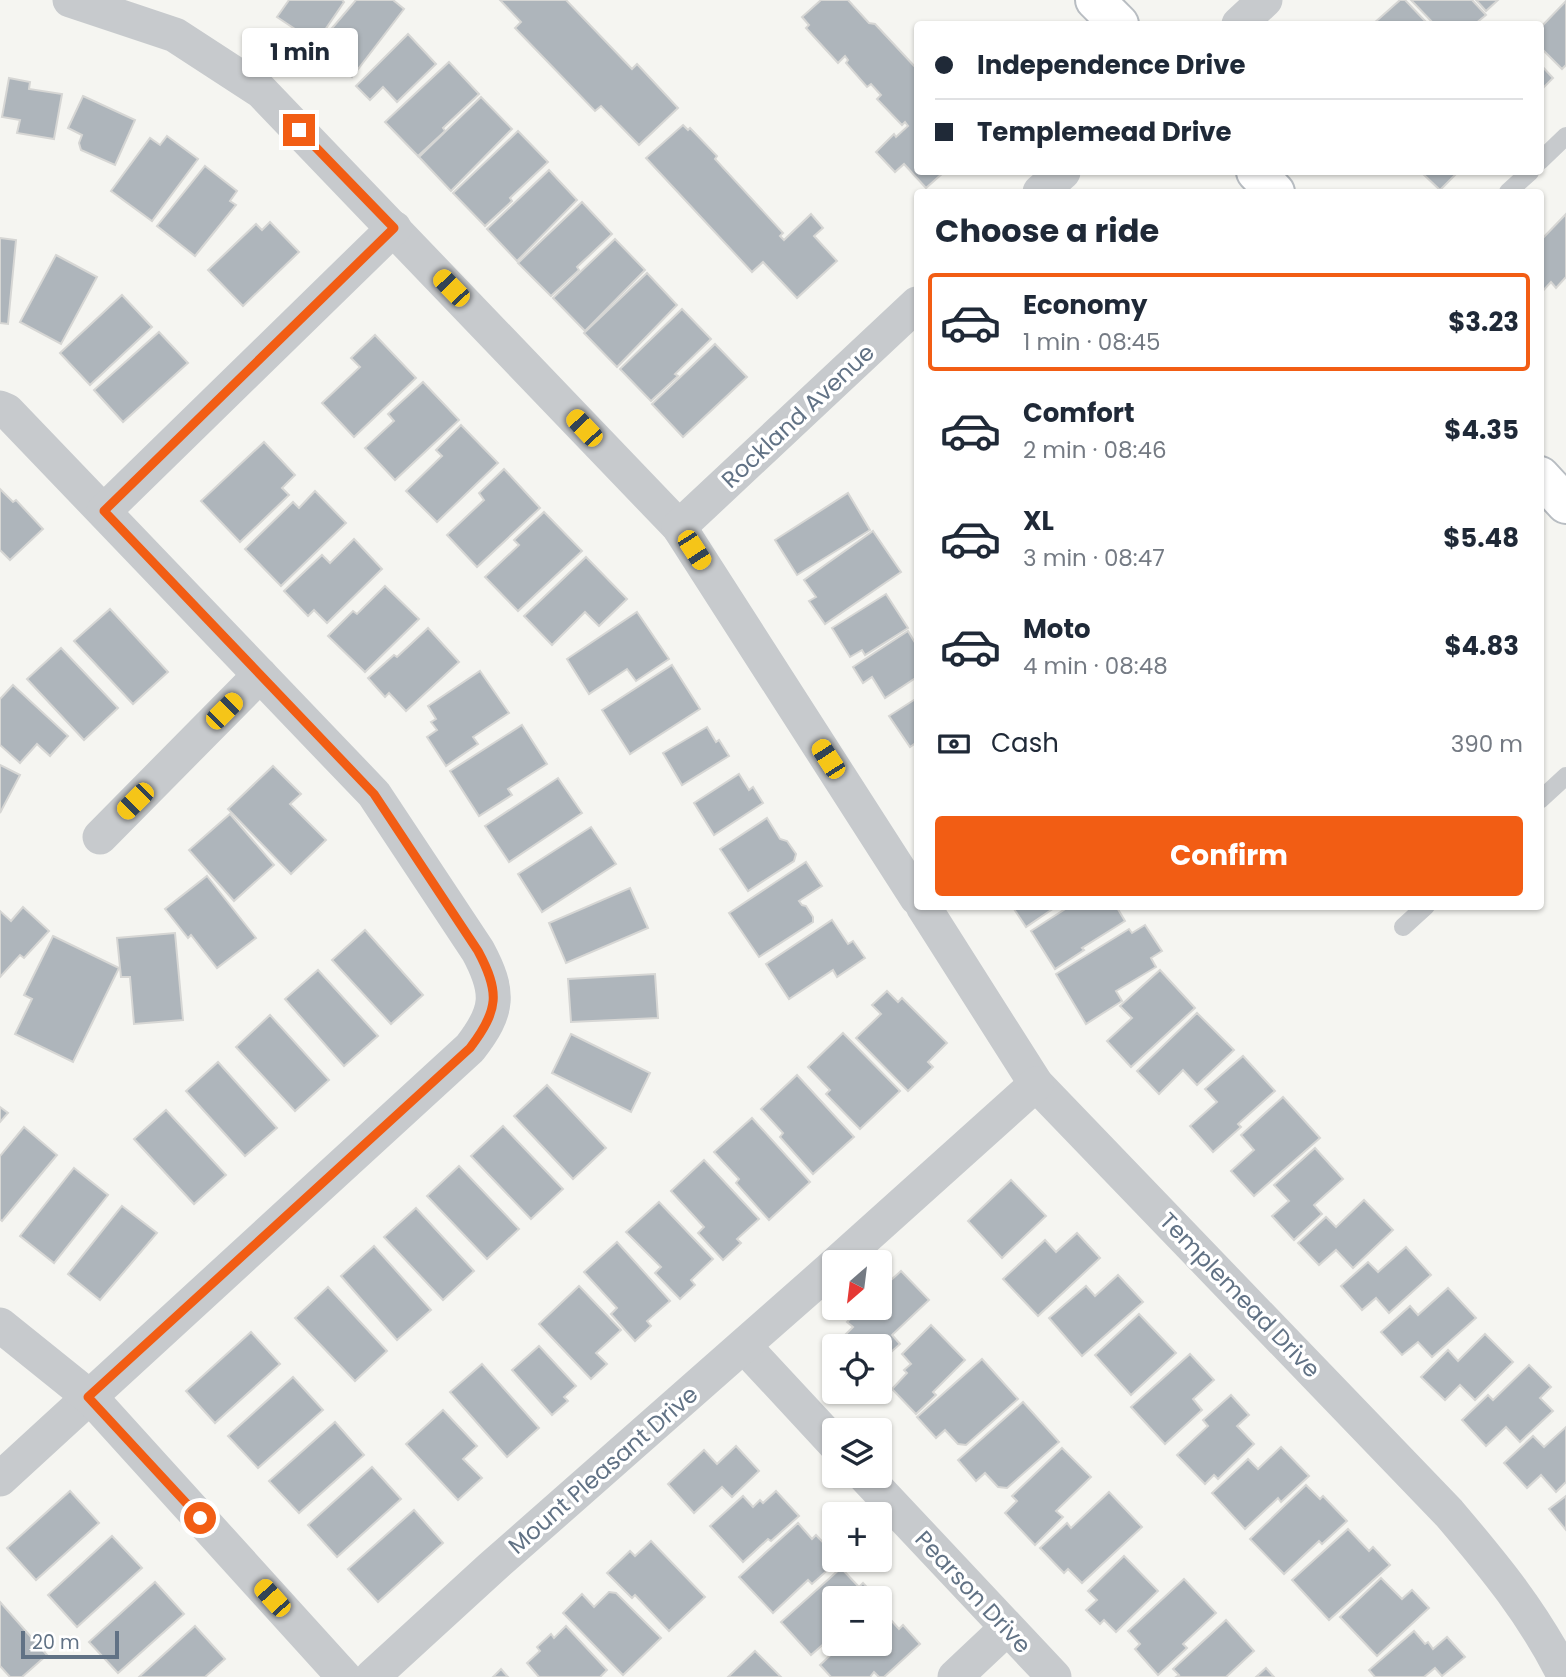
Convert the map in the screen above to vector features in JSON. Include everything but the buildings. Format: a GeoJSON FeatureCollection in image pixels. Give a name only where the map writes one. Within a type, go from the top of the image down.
{"type":"FeatureCollection","features":[{"type":"Feature","properties":{"kind":"main road"},"geometry":{"type":"LineString","coordinates":[[1094,0],[1116,21]]}},
{"type":"Feature","properties":{"kind":"main road"},"geometry":{"type":"LineString","coordinates":[[1259,175],[1272,189]]}},
{"type":"Feature","properties":{"kind":"main road"},"geometry":{"type":"LineString","coordinates":[[1544,480],[1566,504]]}},
{"type":"Feature","properties":{"kind":"street"},"geometry":{"type":"LineString","coordinates":[[69,0],[175,35],[261,91],[679,527],[914,893]]}},
{"type":"Feature","properties":{"kind":"street"},"geometry":{"type":"LineString","coordinates":[[1242,21],[1265,0]]}},
{"type":"Feature","properties":{"kind":"street"},"geometry":{"type":"LineString","coordinates":[[1043,189],[1060,175]]}},
{"type":"Feature","properties":{"kind":"street"},"geometry":{"type":"LineString","coordinates":[[104,511],[394,228]]}},
{"type":"Feature","properties":{"kind":"street","name":"Rockland Avenue"},"geometry":{"type":"LineString","coordinates":[[679,527],[914,307]]}},
{"type":"Feature","properties":{"kind":"street"},"geometry":{"type":"LineString","coordinates":[[0,408],[7,411],[104,511],[374,794],[478,951],[491,975],[494,1000],[485,1028],[470,1048],[0,1479]]}},
{"type":"Feature","properties":{"kind":"street"},"geometry":{"type":"LineString","coordinates":[[100,837],[260,675]]}},
{"type":"Feature","properties":{"kind":"street","name":"Templemead Drive"},"geometry":{"type":"LineString","coordinates":[[926,910],[1036,1084],[1449,1513],[1505,1579],[1552,1650],[1565,1677]]}},
{"type":"Feature","properties":{"kind":"street","name":"Mount Pleasant Drive"},"geometry":{"type":"LineString","coordinates":[[851,1250],[1036,1084]]}},
{"type":"Feature","properties":{"kind":"street","name":"Mount Pleasant Drive"},"geometry":{"type":"LineString","coordinates":[[372,1677],[822,1276]]}},
{"type":"Feature","properties":{"kind":"street"},"geometry":{"type":"LineString","coordinates":[[0,1325],[88,1397],[344,1677]]}},
{"type":"Feature","properties":{"kind":"street"},"geometry":{"type":"LineString","coordinates":[[744,1346],[822,1430]]}},
{"type":"Feature","properties":{"kind":"street","name":"Pearson Drive"},"geometry":{"type":"LineString","coordinates":[[876,1488],[1054,1677]]}},
{"type":"Feature","properties":{"kind":"street"},"geometry":{"type":"LineString","coordinates":[[955,1677],[1007,1628]]}},
{"type":"Feature","properties":{"kind":"lane"},"geometry":{"type":"LineString","coordinates":[[1544,157],[1566,136]]}},
{"type":"Feature","properties":{"kind":"lane"},"geometry":{"type":"LineString","coordinates":[[1511,189],[1527,175]]}},
{"type":"Feature","properties":{"kind":"lane"},"geometry":{"type":"LineString","coordinates":[[1544,796],[1566,776]]}},
{"type":"Feature","properties":{"kind":"lane"},"geometry":{"type":"LineString","coordinates":[[1404,927],[1422,910]]}},
{"type":"Feature","properties":{"kind":"route"},"geometry":{"type":"LineString","coordinates":[[200,1518],[88,1397],[470,1048],[485,1028],[494,1000],[491,975],[478,951],[374,794],[104,511],[394,228],[299,130]]}}]}
